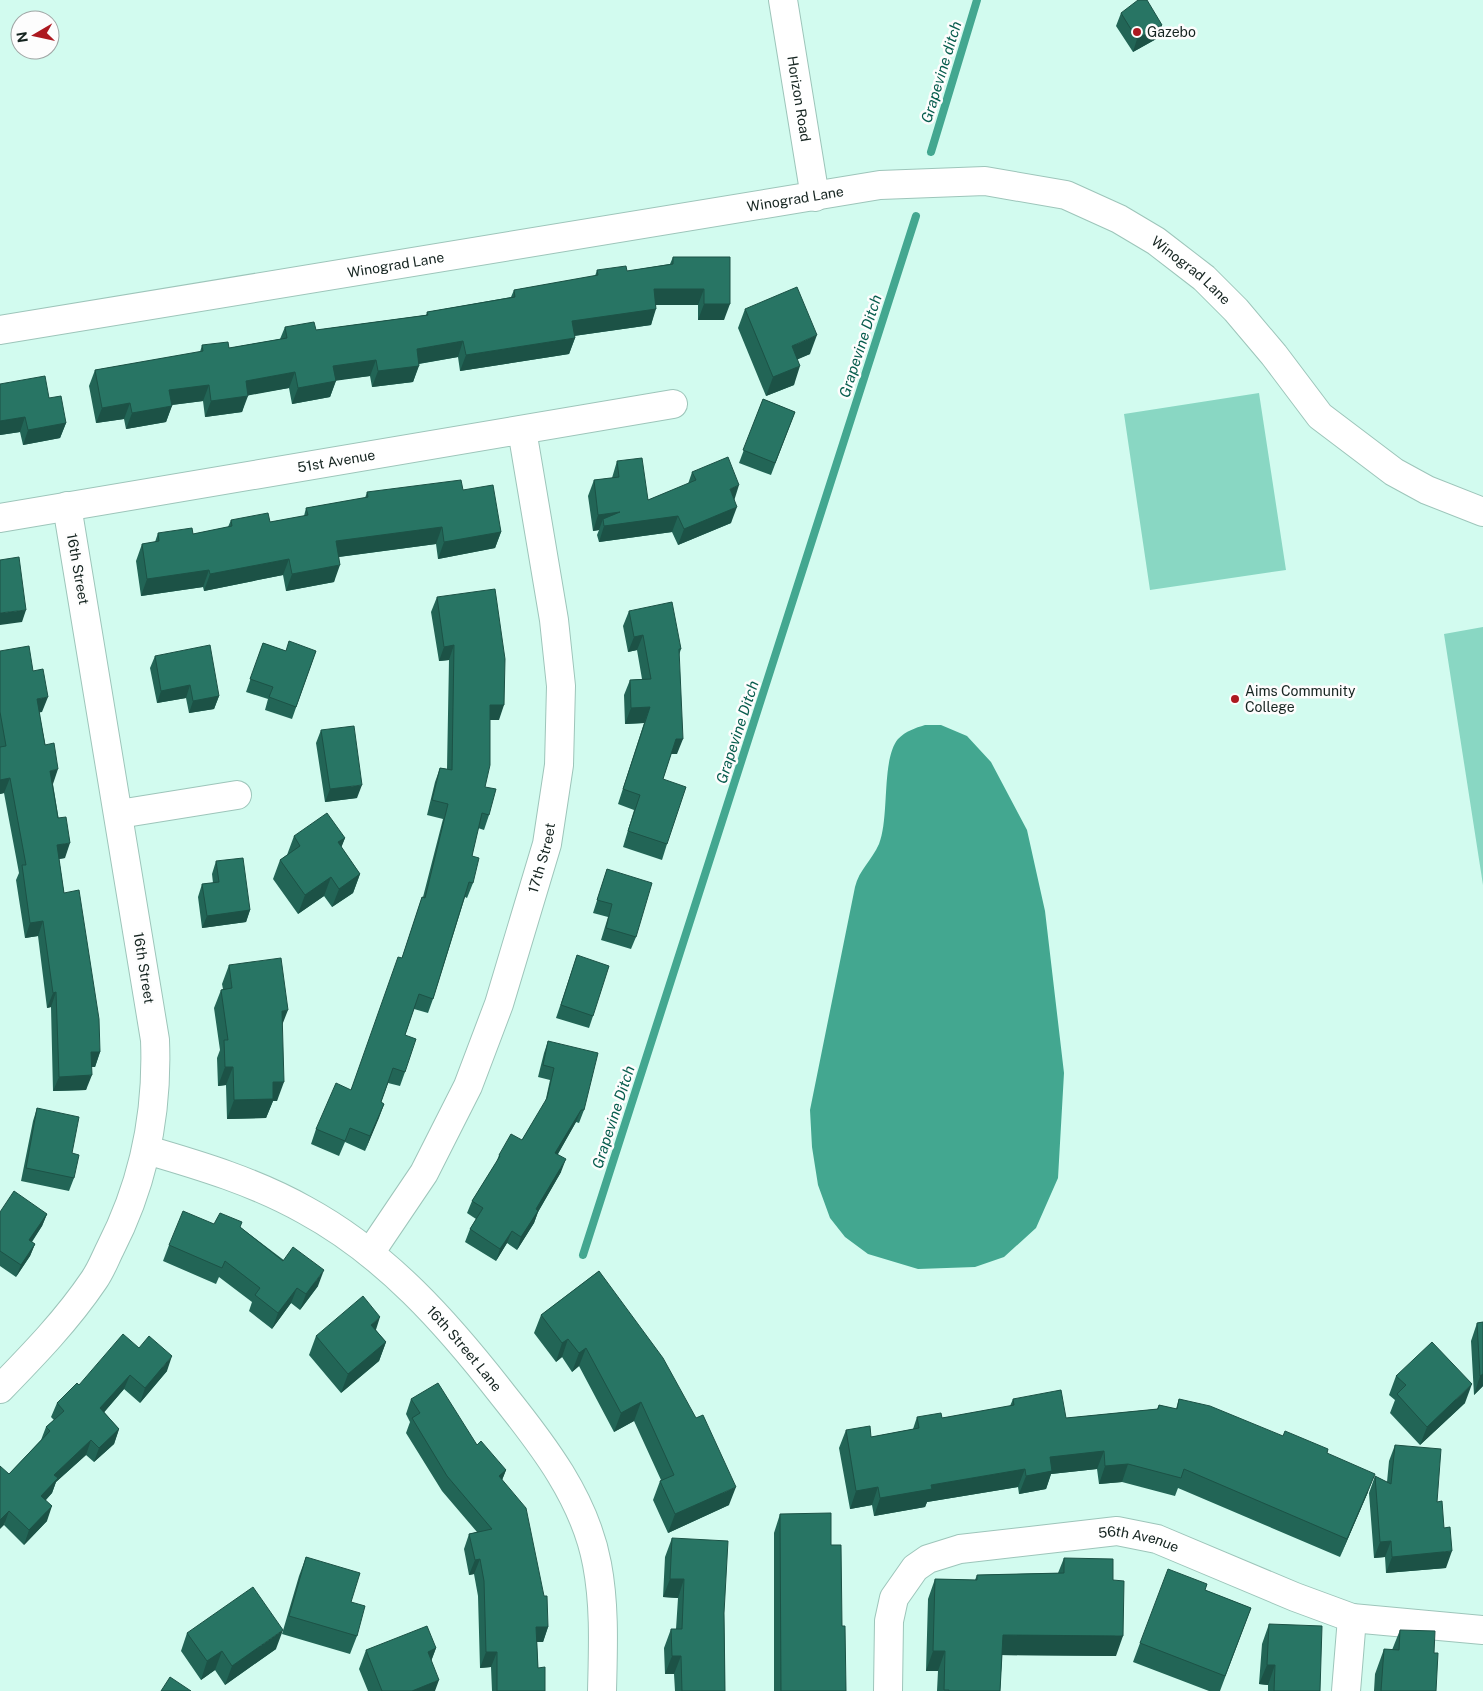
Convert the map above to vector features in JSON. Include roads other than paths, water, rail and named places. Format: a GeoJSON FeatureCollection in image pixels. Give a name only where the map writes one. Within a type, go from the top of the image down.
{"type":"FeatureCollection","features":[{"type":"Feature","properties":{"kind":"street","name":"Horizon Road"},"geometry":{"type":"LineString","coordinates":[[783,0],[815,198]]}},
{"type":"Feature","properties":{"kind":"street","name":"Winograd Lane"},"geometry":{"type":"LineString","coordinates":[[0,330],[815,198],[880,185],[985,181],[1066,195],[1119,219],[1156,241],[1204,278],[1236,310],[1274,355],[1320,416],[1394,472],[1427,490],[1483,512]]}},
{"type":"Feature","properties":{"kind":"street","name":"51st Avenue"},"geometry":{"type":"LineString","coordinates":[[0,518],[673,404]]}},
{"type":"Feature","properties":{"kind":"street","name":"17th Street"},"geometry":{"type":"LineString","coordinates":[[370,1253],[424,1173],[468,1086],[499,1004],[547,844],[560,766],[561,686],[554,620],[522,430]]}},
{"type":"Feature","properties":{"kind":"street","name":"16th Street"},"geometry":{"type":"LineString","coordinates":[[0,1389],[54,1333],[95,1278],[127,1217],[147,1150],[156,1067],[155,1040],[67,506]]}},
{"type":"Feature","properties":{"kind":"street"},"geometry":{"type":"LineString","coordinates":[[119,814],[237,794]]}},
{"type":"Feature","properties":{"kind":"street","name":"16th Street Lane"},"geometry":{"type":"LineString","coordinates":[[147,1150],[226,1173],[305,1210],[370,1253],[431,1307],[469,1352],[543,1446],[581,1512],[597,1564],[603,1623],[602,1691]]}},
{"type":"Feature","properties":{"kind":"street","name":"56th Avenue"},"geometry":{"type":"LineString","coordinates":[[888,1691],[889,1621],[894,1598],[915,1568],[928,1559],[960,1549],[1117,1530],[1157,1539],[1295,1597],[1352,1618],[1483,1630]]}},
{"type":"Feature","properties":{"kind":"street"},"geometry":{"type":"LineString","coordinates":[[1346,1691],[1352,1618]]}},
{"type":"Feature","properties":{"kind":"waterway","name":"Grapevine ditch"},"geometry":{"type":"LineString","coordinates":[[931,152],[977,0]]}},
{"type":"Feature","properties":{"kind":"waterway","name":"Grapevine Ditch"},"geometry":{"type":"LineString","coordinates":[[583,1255],[916,216]]}},
{"type":"Feature","properties":{"kind":"place","name":"Gazebo"},"geometry":{"type":"Point","coordinates":[1137,32]}},
{"type":"Feature","properties":{"kind":"place","name":"Aims Community College"},"geometry":{"type":"Point","coordinates":[1235,699]}}]}
